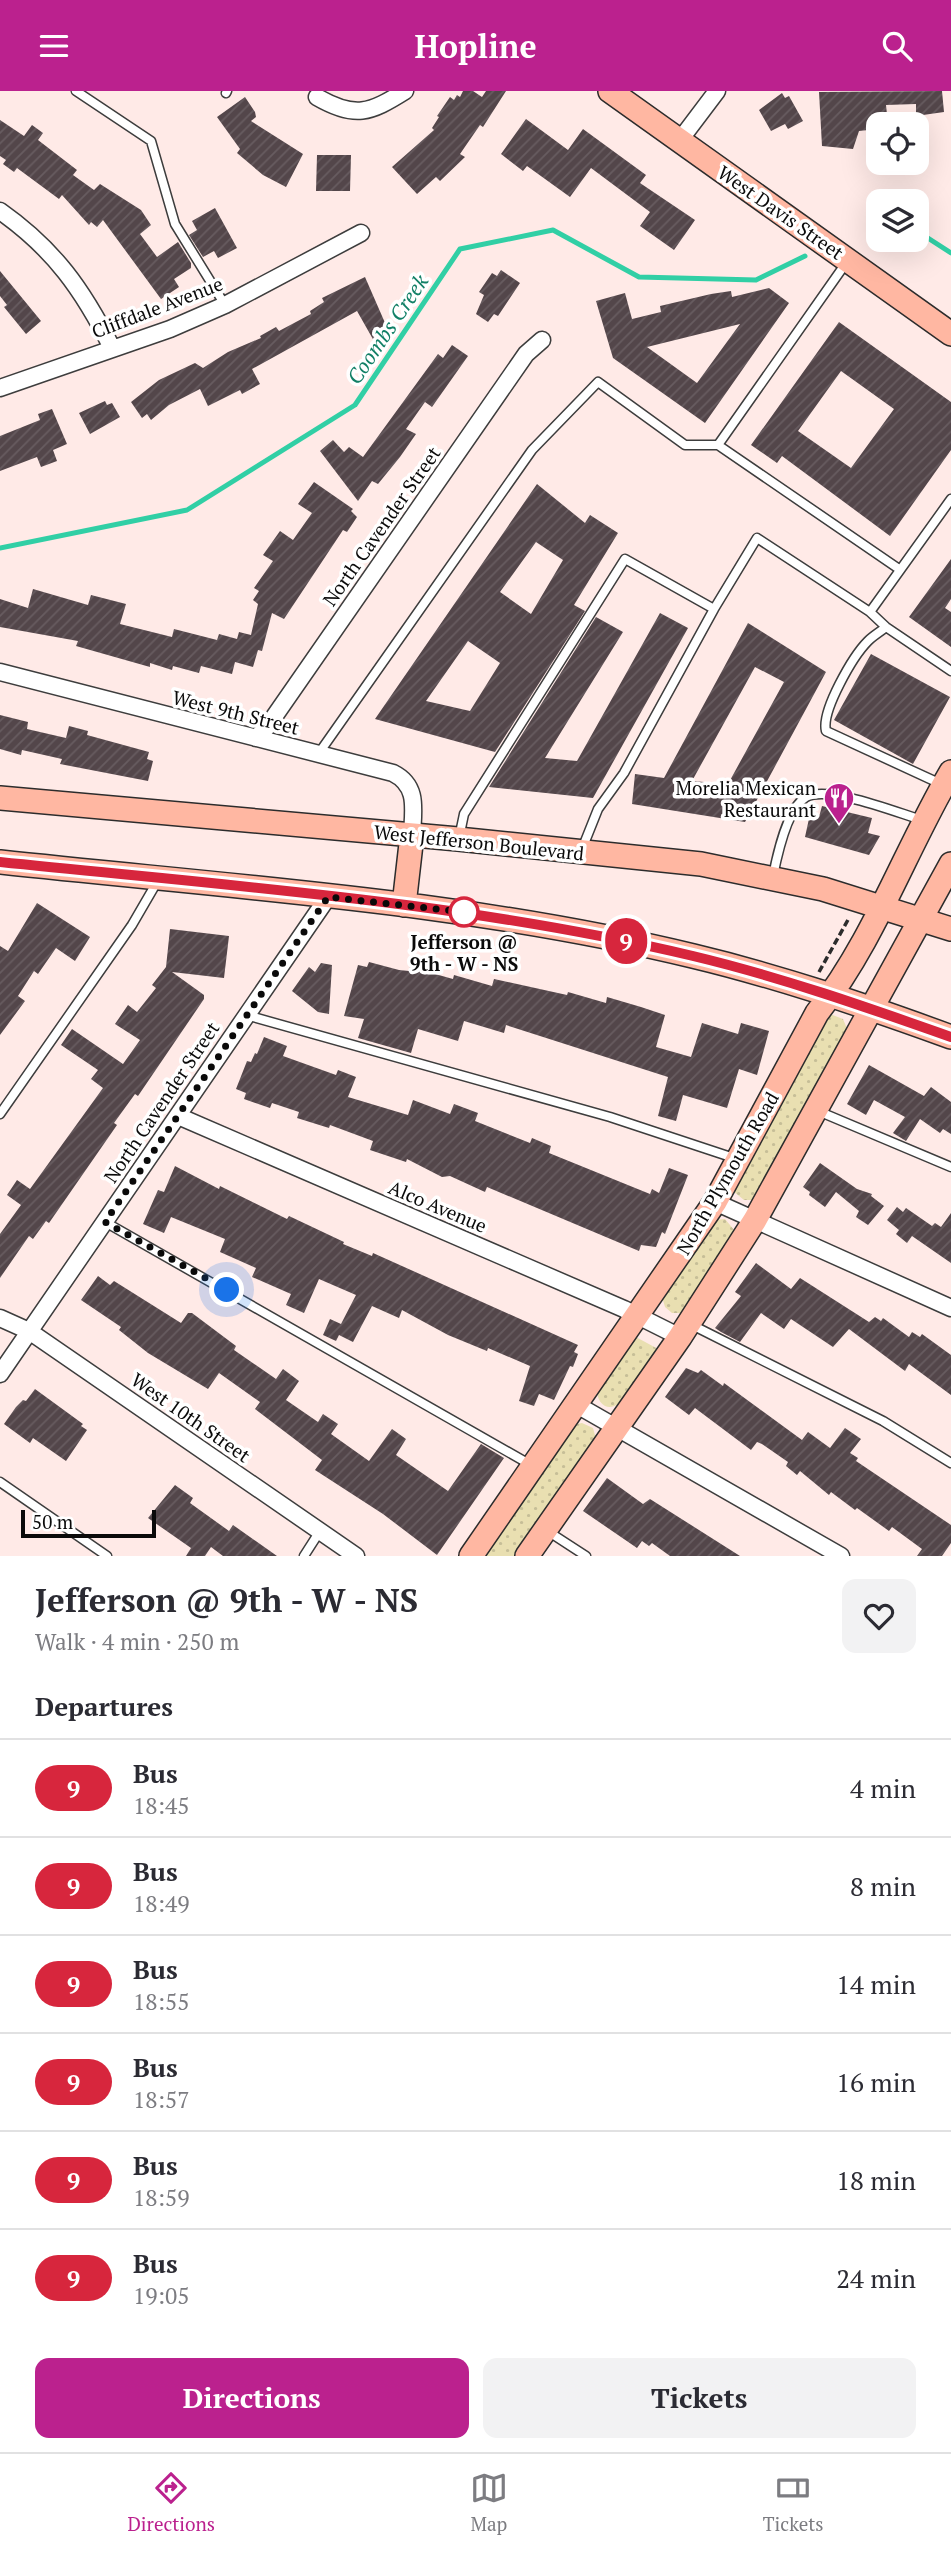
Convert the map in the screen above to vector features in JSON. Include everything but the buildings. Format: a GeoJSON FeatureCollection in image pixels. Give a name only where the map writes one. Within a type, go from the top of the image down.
{"type":"FeatureCollection","features":[{"type":"Feature","properties":{"kind":"main road","name":"West Davis Street"},"geometry":{"type":"LineString","coordinates":[[610,91],[951,334]]}},
{"type":"Feature","properties":{"kind":"main road","name":"North Plymouth Road"},"geometry":{"type":"LineString","coordinates":[[471,1556],[715,1202],[817,1013],[831,994],[881,905],[947,778]]}},
{"type":"Feature","properties":{"kind":"main road","name":"West Jefferson Boulevard"},"geometry":{"type":"LineString","coordinates":[[0,798],[458,839],[701,865],[772,877],[881,905],[951,929]]}},
{"type":"Feature","properties":{"kind":"main road"},"geometry":{"type":"LineString","coordinates":[[404,905],[412,835]]}},
{"type":"Feature","properties":{"kind":"main road"},"geometry":{"type":"LineString","coordinates":[[0,862],[477,914],[626,941],[705,959],[831,994],[951,1037]]}},
{"type":"Feature","properties":{"kind":"main road"},"geometry":{"type":"LineString","coordinates":[[527,1556],[685,1330],[755,1220],[951,864]]}},
{"type":"Feature","properties":{"kind":"street"},"geometry":{"type":"LineString","coordinates":[[317,97],[337,109],[363,113],[380,107],[405,91]]}},
{"type":"Feature","properties":{"kind":"street"},"geometry":{"type":"LineString","coordinates":[[680,140],[717,91]]}},
{"type":"Feature","properties":{"kind":"street"},"geometry":{"type":"LineString","coordinates":[[0,211],[34,237],[60,263],[88,301],[112,348]]}},
{"type":"Feature","properties":{"kind":"street","name":"Cliffdale Avenue"},"geometry":{"type":"LineString","coordinates":[[0,389],[170,329],[225,305],[361,233]]}},
{"type":"Feature","properties":{"kind":"street","name":"North Cavender Street"},"geometry":{"type":"LineString","coordinates":[[256,738],[267,727],[526,354],[542,340]]}},
{"type":"Feature","properties":{"kind":"street","name":"West 9th Street"},"geometry":{"type":"LineString","coordinates":[[0,672],[319,753],[404,779],[412,790],[412,835]]}},
{"type":"Feature","properties":{"kind":"street","name":"North Cavender Street"},"geometry":{"type":"LineString","coordinates":[[0,1374],[328,897]]}},
{"type":"Feature","properties":{"kind":"street","name":"Alco Avenue"},"geometry":{"type":"LineString","coordinates":[[178,1116],[638,1315],[685,1330]]}},
{"type":"Feature","properties":{"kind":"street"},"geometry":{"type":"LineString","coordinates":[[715,1202],[951,1308]]}},
{"type":"Feature","properties":{"kind":"street","name":"West 10th Street"},"geometry":{"type":"LineString","coordinates":[[0,1318],[29,1331],[356,1556]]}},
{"type":"Feature","properties":{"kind":"street"},"geometry":{"type":"LineString","coordinates":[[577,1405],[841,1556]]}},
{"type":"Feature","properties":{"kind":"lane"},"geometry":{"type":"LineString","coordinates":[[76,91],[151,141],[175,224],[225,305]]}},
{"type":"Feature","properties":{"kind":"lane"},"geometry":{"type":"LineString","coordinates":[[718,445],[848,260]]}},
{"type":"Feature","properties":{"kind":"lane"},"geometry":{"type":"LineString","coordinates":[[319,753],[532,450],[598,382],[685,445],[718,445],[899,569]]}},
{"type":"Feature","properties":{"kind":"lane"},"geometry":{"type":"LineString","coordinates":[[870,612],[951,499]]}},
{"type":"Feature","properties":{"kind":"lane"},"geometry":{"type":"LineString","coordinates":[[581,851],[598,809],[624,772],[714,609],[757,538],[870,612],[886,627],[951,671]]}},
{"type":"Feature","properties":{"kind":"lane"},"geometry":{"type":"LineString","coordinates":[[458,839],[464,814],[625,559],[714,609]]}},
{"type":"Feature","properties":{"kind":"lane"},"geometry":{"type":"LineString","coordinates":[[886,627],[861,649],[831,702],[824,721],[826,731],[947,778]]}},
{"type":"Feature","properties":{"kind":"lane"},"geometry":{"type":"LineString","coordinates":[[772,877],[779,847],[794,810],[806,798],[818,794],[868,801],[925,821]]}},
{"type":"Feature","properties":{"kind":"lane"},"geometry":{"type":"LineString","coordinates":[[0,1114],[132,925],[158,879]]}},
{"type":"Feature","properties":{"kind":"lane"},"geometry":{"type":"LineString","coordinates":[[246,1015],[610,1117],[737,1160]]}},
{"type":"Feature","properties":{"kind":"lane"},"geometry":{"type":"LineString","coordinates":[[815,1110],[951,1167]]}},
{"type":"Feature","properties":{"kind":"lane"},"geometry":{"type":"LineString","coordinates":[[105,1222],[534,1467]]}},
{"type":"Feature","properties":{"kind":"lane"},"geometry":{"type":"LineString","coordinates":[[685,1330],[883,1421],[951,1463]]}},
{"type":"Feature","properties":{"kind":"lane"},"geometry":{"type":"LineString","coordinates":[[0,1482],[107,1556]]}},
{"type":"Feature","properties":{"kind":"lane"},"geometry":{"type":"LineString","coordinates":[[546,1530],[586,1556]]}},
{"type":"Feature","properties":{"kind":"lane"},"geometry":{"type":"LineString","coordinates":[[304,1556],[320,1531]]}},
{"type":"Feature","properties":{"kind":"path"},"geometry":{"type":"LineString","coordinates":[[819,971],[844,927]]}},
{"type":"Feature","properties":{"kind":"shaded area"},"geometry":{"type":"Polygon","coordinates":[[[830,1014],[843,1019],[848,1031],[759,1194],[752,1200],[744,1200],[733,1191],[824,1016],[830,1014]]]}},
{"type":"Feature","properties":{"kind":"shaded area"},"geometry":{"type":"Polygon","coordinates":[[[725,1219],[735,1231],[684,1313],[672,1313],[665,1307],[662,1297],[713,1220],[725,1219]]]}},
{"type":"Feature","properties":{"kind":"shaded area"},"geometry":{"type":"Polygon","coordinates":[[[634,1336],[660,1350],[628,1396],[612,1407],[605,1406],[599,1400],[597,1392],[634,1336]]]}},
{"type":"Feature","properties":{"kind":"shaded area"},"geometry":{"type":"Polygon","coordinates":[[[582,1423],[593,1428],[596,1439],[516,1556],[481,1556],[572,1425],[582,1423]]]}},
{"type":"Feature","properties":{"kind":"waterway","name":"Coombs Creek"},"geometry":{"type":"LineString","coordinates":[[0,548],[187,510],[355,405],[460,249],[553,230],[639,277],[756,280],[805,256]]}},
{"type":"Feature","properties":{"kind":"waterway","name":"Coombs Creek"},"geometry":{"type":"LineString","coordinates":[[929,239],[951,253]]}},
{"type":"Feature","properties":{"kind":"bus line","name":"9"},"geometry":{"type":"LineString","coordinates":[[0,862],[477,914],[626,941],[694,956],[831,994],[951,1037]]}},
{"type":"Feature","properties":{"kind":"place","name":"Morelia Mexican Restaurant"},"geometry":{"type":"Point","coordinates":[839,825]}},
{"type":"Feature","properties":{"kind":"place","name":"Jefferson @ 9th - W - NS"},"geometry":{"type":"Point","coordinates":[464,912]}},
{"type":"Feature","properties":{"kind":"route"},"geometry":{"type":"LineString","coordinates":[[227,1290],[105,1222],[328,897],[464,912]]}}]}
